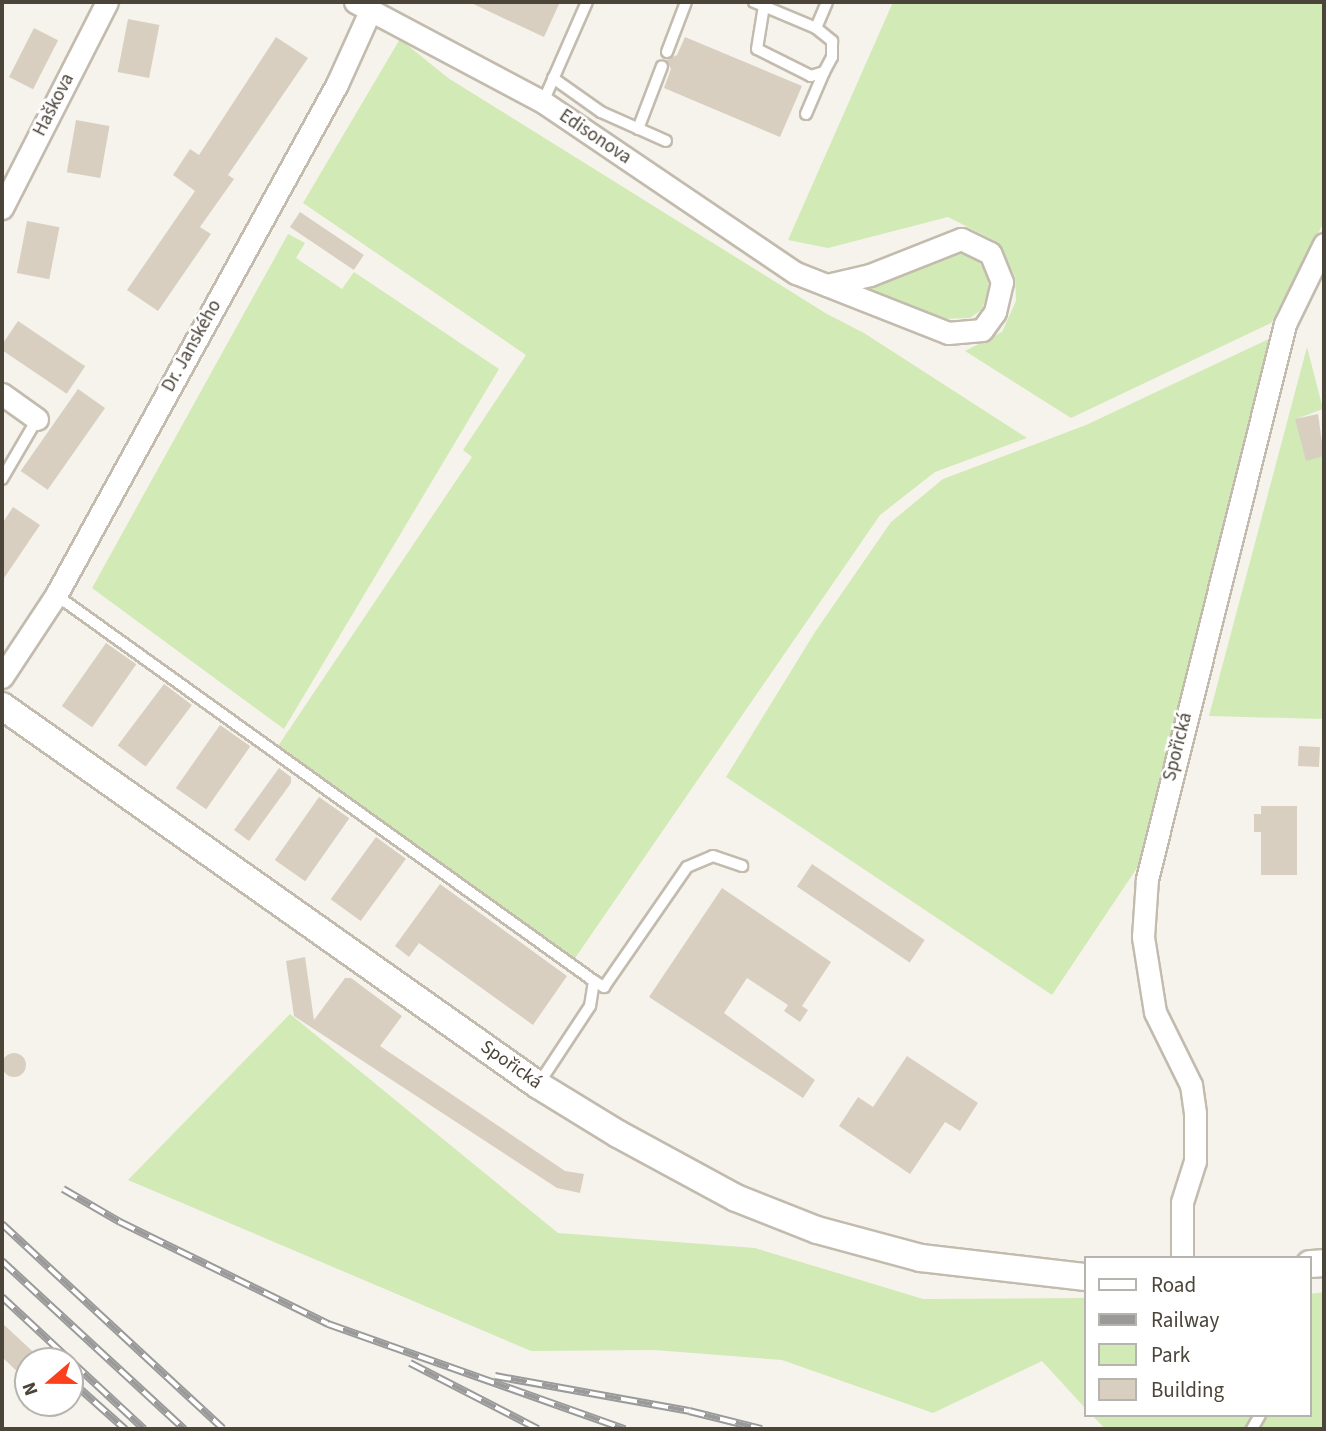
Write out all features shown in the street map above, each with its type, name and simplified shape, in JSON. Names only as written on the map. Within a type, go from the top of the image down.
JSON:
[{"type":"street","name":"Haškova","points":[[2,208],[107,2]]},
{"type":"street","name":"Edisonova","points":[[363,5],[543,102],[796,273],[948,333],[982,330],[995,312],[1002,282],[990,253],[961,239],[870,275],[827,285]]},
{"type":"street","name":"Dr. Janského","points":[[2,677],[56,595],[337,84],[363,5]]},
{"type":"street","name":"Spořická","points":[[1182,1256],[1182,1202],[1195,1161],[1195,1113],[1191,1085],[1155,1012],[1143,937],[1147,879],[1285,324],[1324,244]]},
{"type":"street","points":[[2,394],[37,419]]},
{"type":"street","name":"Spořická","points":[[2,706],[538,1084],[618,1135],[736,1198],[817,1230],[959,1265],[1084,1277]]},
{"type":"lane","points":[[543,102],[587,2]]},
{"type":"lane","points":[[667,52],[686,2]]},
{"type":"lane","points":[[816,28],[827,2]]},
{"type":"lane","points":[[806,114],[832,57],[832,41],[816,28],[759,4],[757,49],[811,76],[824,72]]},
{"type":"lane","points":[[638,129],[662,66]]},
{"type":"lane","points":[[553,78],[601,112],[666,142]]},
{"type":"lane","points":[[2,479],[37,419]]},
{"type":"lane","points":[[56,595],[604,987],[687,867],[713,856],[741,866]]},
{"type":"lane","points":[[538,1084],[590,1006],[594,981]]},
{"type":"green space","points":[[893,2],[1324,2],[1324,222],[1271,323],[1071,418],[965,351],[1002,332],[1016,301],[1015,277],[999,243],[948,217],[828,248],[788,240]]},
{"type":"green space","points":[[400,39],[448,78],[827,314],[864,333],[1027,438],[935,472],[880,515],[571,964],[274,752],[472,457],[463,450],[526,355],[303,203]]},
{"type":"green space","points":[[288,234],[305,243],[296,258],[342,289],[354,272],[499,369],[284,729],[92,588]]},
{"type":"green space","points":[[949,253],[965,254],[979,262],[988,277],[989,294],[981,310],[970,318],[936,319],[864,289]]},
{"type":"green space","points":[[1273,337],[1141,862],[1052,995],[726,777],[815,632],[891,522],[943,479],[1086,425]]},
{"type":"green space","points":[[1307,347],[1323,409],[1296,419],[1306,460],[1324,456],[1324,719],[1209,716]]},
{"type":"green space","points":[[290,1014],[558,1233],[755,1248],[923,1299],[1084,1298],[1084,1407],[1042,1361],[933,1413],[782,1360],[654,1350],[531,1351],[128,1180]]},
{"type":"green space","points":[[1324,1292],[1324,1429],[1105,1429],[1094,1417],[1312,1417],[1312,1294]]},
{"type":"building","points":[[469,2],[560,2],[544,37]]},
{"type":"building","points":[[128,19],[159,25],[149,78],[118,72]]},
{"type":"building","points":[[34,28],[58,40],[33,89],[9,77]]},
{"type":"building","points":[[276,37],[308,58],[228,175],[234,179],[200,227],[211,234],[158,311],[127,290],[195,191],[173,175],[190,149],[199,155]]},
{"type":"building","points":[[685,37],[802,86],[780,137],[664,88],[671,69],[666,60],[677,55]]},
{"type":"building","points":[[76,120],[109,126],[100,178],[67,172]]},
{"type":"building","points":[[300,212],[364,255],[354,270],[290,227]]},
{"type":"building","points":[[27,221],[59,227],[49,279],[17,273]]},
{"type":"building","points":[[18,321],[85,366],[67,394],[2,350],[2,345]]},
{"type":"building","points":[[78,389],[105,408],[48,490],[21,471]]},
{"type":"building","points":[[1318,414],[1324,456],[1306,461],[1295,419]]},
{"type":"building","points":[[13,507],[40,525],[2,581],[2,524]]},
{"type":"building","points":[[106,643],[136,664],[92,727],[62,706]]},
{"type":"building","points":[[164,684],[192,705],[146,767],[118,745]]},
{"type":"building","points":[[220,725],[250,746],[206,809],[176,788]]},
{"type":"building","points":[[1299,746],[1320,747],[1319,767],[1298,766]]},
{"type":"building","points":[[279,768],[291,777],[291,783],[249,841],[234,830]]},
{"type":"building","points":[[319,797],[349,818],[305,881],[275,860]]},
{"type":"building","points":[[1261,806],[1297,806],[1297,875],[1261,875],[1261,832],[1254,832],[1254,814],[1261,814]]},
{"type":"building","points":[[376,837],[406,859],[361,921],[331,899]]},
{"type":"building","points":[[812,864],[925,940],[910,962],[797,886]]},
{"type":"building","points":[[440,884],[567,976],[533,1025],[419,943],[409,957],[395,946]]},
{"type":"building","points":[[722,888],[831,962],[802,1006],[808,1010],[800,1022],[784,1011],[788,1005],[747,978],[724,1013],[815,1080],[803,1098],[649,997]]},
{"type":"building","points":[[305,957],[314,1020],[345,978],[351,978],[402,1016],[380,1046],[565,1171],[584,1174],[580,1193],[557,1188],[294,1016],[286,961]]},
{"type":"building","points":[[14,1053],[23,1056],[26,1065],[23,1074],[14,1077],[5,1074],[2,1065],[5,1056]]},
{"type":"building","points":[[907,1056],[978,1103],[960,1131],[945,1122],[910,1174],[839,1126],[858,1097],[873,1107]]},
{"type":"building","points":[[2,1323],[28,1347],[14,1347],[14,1369],[2,1357]]},
{"type":"railway","points":[[63,1189],[120,1222],[328,1324],[625,1429]]},
{"type":"railway","points":[[2,1224],[223,1429]]},
{"type":"railway","points":[[2,1261],[184,1429]]},
{"type":"railway","points":[[2,1297],[144,1429]]},
{"type":"railway","points":[[410,1363],[538,1429]]},
{"type":"railway","points":[[495,1376],[689,1411],[762,1429]]},
{"type":"railway","points":[[84,1392],[125,1429]]}]
